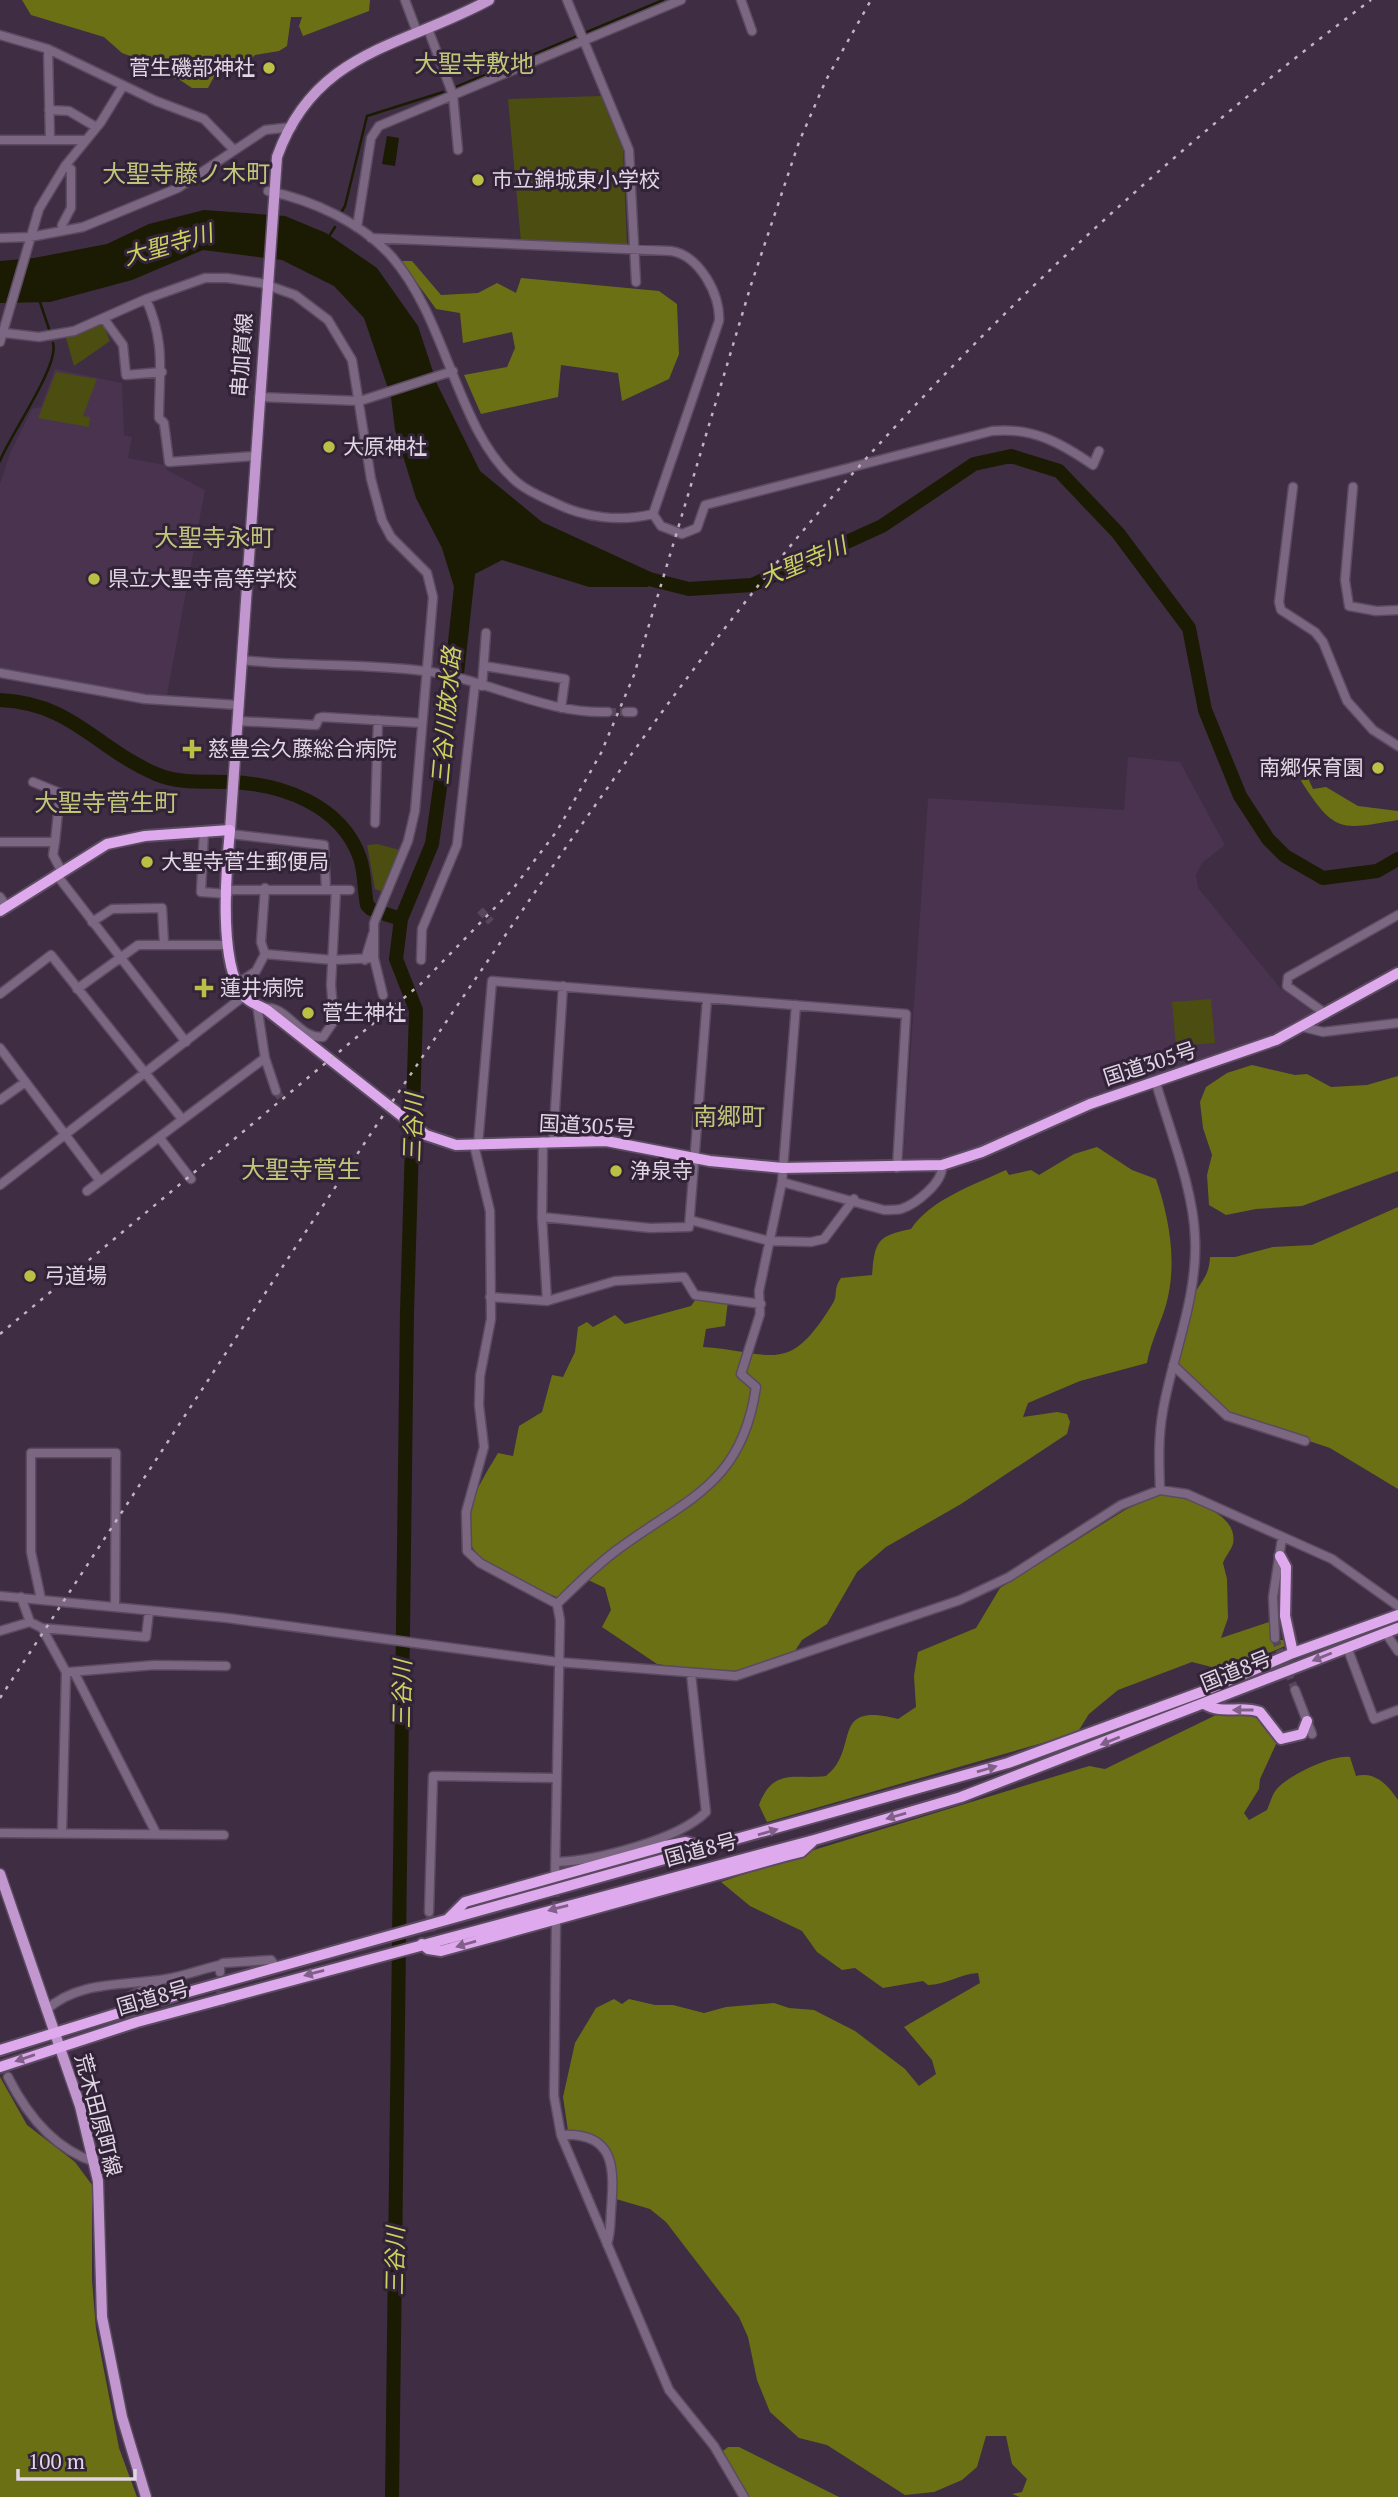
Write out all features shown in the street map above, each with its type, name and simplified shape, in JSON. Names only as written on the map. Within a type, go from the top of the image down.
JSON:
[{"type":"highway","points":[[2,905],[107,844],[145,836],[204,831],[230,832]]},
{"type":"highway","name":"国道305号","points":[[230,832],[226,945],[237,984],[244,996],[393,1111],[439,1141],[476,1145],[606,1141],[694,1157],[783,1168],[942,1166],[982,1152],[1090,1104],[1247,1051],[1303,1027],[1398,973]]},
{"type":"highway","points":[[1280,1556],[1286,1567],[1285,1616],[1293,1653]]},
{"type":"highway","name":"国道8号","points":[[0,2050],[276,1967],[712,1848],[1008,1763],[1204,1691],[1293,1653],[1398,1615]]},
{"type":"highway","name":"国道8号","points":[[0,2067],[60,2046],[380,1955],[814,1840],[961,1797],[1398,1628]]},
{"type":"highway","points":[[1204,1704],[1216,1711],[1245,1709],[1260,1712],[1281,1739],[1302,1734],[1307,1721]]},
{"type":"highway","points":[[421,1944],[428,1949],[441,1951],[793,1854],[814,1840]]},
{"type":"highway","points":[[448,1919],[465,1902],[555,1877],[686,1842],[712,1848]]},
{"type":"main road","name":"串加賀線","points":[[230,832],[276,157],[313,95],[333,75],[355,59],[428,29],[486,1]]},
{"type":"main road","name":"荒木田原町線","points":[[0,1874],[60,2046],[95,2162],[99,2181],[102,2317],[122,2417],[146,2497]]},
{"type":"street","points":[[405,0],[417,32]]},
{"type":"street","points":[[567,0],[629,150],[636,282]]},
{"type":"street","points":[[357,227],[374,132],[387,122],[582,38],[681,0]]},
{"type":"street","points":[[741,0],[752,31]]},
{"type":"street","points":[[428,29],[453,95],[457,150]]},
{"type":"street","points":[[0,35],[48,50],[123,86],[204,119],[234,150]]},
{"type":"street","points":[[48,50],[50,139]]},
{"type":"street","points":[[0,342],[5,333],[39,209],[65,166],[96,127],[123,86]]},
{"type":"street","points":[[49,110],[69,111],[96,127]]},
{"type":"street","points":[[0,238],[29,241],[76,229],[178,188],[265,130],[292,127]]},
{"type":"street","points":[[0,140],[85,139]]},
{"type":"street","points":[[65,166],[71,169],[71,208],[63,222],[76,229]]},
{"type":"street","points":[[272,194],[302,199],[357,227],[391,256],[428,310],[489,449],[523,487],[569,510],[597,517],[653,514]]},
{"type":"street","points":[[372,238],[678,252],[699,269],[715,292],[720,309],[702,373],[668,463],[653,514]]},
{"type":"street","points":[[5,333],[27,337],[74,331],[146,299],[205,278],[227,278],[267,282],[295,295],[328,320],[352,360],[363,400],[371,479],[382,520],[391,537],[427,573],[433,597],[429,672],[411,828],[379,907],[369,959],[383,995]]},
{"type":"street","points":[[146,299],[154,316],[162,372],[159,418],[164,423],[169,462],[255,456]]},
{"type":"street","points":[[104,319],[123,345],[126,375],[162,372]]},
{"type":"street","points":[[259,397],[363,400],[453,372]]},
{"type":"street","points":[[653,514],[667,530],[690,533],[702,519],[705,505],[992,431],[1024,431],[1046,437],[1094,465],[1099,451]]},
{"type":"street","points":[[1293,487],[1279,603],[1281,610],[1315,632],[1322,642],[1347,701],[1373,730],[1398,746]]},
{"type":"street","points":[[1353,487],[1345,580],[1349,607],[1376,611],[1398,610]]},
{"type":"street","points":[[421,960],[422,929],[457,845],[476,685],[484,666],[486,633]]},
{"type":"street","points":[[241,660],[429,672],[561,708],[584,713],[608,712]]},
{"type":"street","points":[[484,666],[565,679],[561,708]]},
{"type":"street","points":[[0,673],[145,699],[238,705]]},
{"type":"street","points":[[237,721],[316,724],[319,718],[323,717],[422,723]]},
{"type":"street","points":[[375,823],[378,720]]},
{"type":"street","points":[[33,782],[60,793],[53,855],[59,872],[92,922],[186,1042]]},
{"type":"street","points":[[204,831],[201,892],[265,888],[350,890]]},
{"type":"street","points":[[230,832],[324,845],[326,890]]},
{"type":"street","points":[[0,842],[55,842]]},
{"type":"street","points":[[237,984],[256,971],[265,954],[261,942],[265,888]]},
{"type":"street","points":[[276,1091],[265,1058],[260,1006],[274,1008],[306,1033],[323,1037],[334,1021],[332,960],[336,890]]},
{"type":"street","points":[[92,922],[112,909],[162,908],[164,943]]},
{"type":"street","points":[[1326,1014],[1287,986],[1288,977],[1398,915]]},
{"type":"street","points":[[77,989],[138,945],[226,945]]},
{"type":"street","points":[[265,954],[332,960],[369,959]]},
{"type":"street","points":[[0,994],[51,955],[182,1119]]},
{"type":"street","points":[[557,1604],[480,1563],[467,1551],[466,1512],[484,1447],[479,1405],[480,1376],[491,1319],[490,1211],[476,1145],[492,981],[906,1014],[897,1168]]},
{"type":"street","points":[[547,1301],[542,1217],[563,986]]},
{"type":"street","points":[[0,1185],[244,996]]},
{"type":"street","points":[[542,1217],[650,1228],[689,1227],[707,999]]},
{"type":"street","points":[[557,1604],[616,1550],[715,1480],[733,1460],[754,1400],[755,1387],[741,1374],[761,1304],[759,1291],[782,1182],[796,1005]]},
{"type":"street","points":[[1303,1027],[1323,1031],[1398,1023]]},
{"type":"street","points":[[0,1048],[100,1181]]},
{"type":"street","points":[[87,1191],[265,1058]]},
{"type":"street","points":[[0,1101],[24,1083]]},
{"type":"street","points":[[1156,1083],[1178,1158],[1196,1239],[1192,1283],[1158,1447],[1160,1490]]},
{"type":"street","points":[[159,1137],[191,1179]]},
{"type":"street","points":[[782,1182],[854,1199],[884,1210],[901,1209],[934,1186],[943,1172],[942,1166]]},
{"type":"street","points":[[690,1220],[769,1241],[792,1243],[824,1238],[854,1199]]},
{"type":"street","points":[[490,1297],[547,1301],[615,1281],[684,1277],[695,1295],[761,1304]]},
{"type":"street","points":[[1173,1365],[1227,1416],[1305,1441]]},
{"type":"street","points":[[41,1599],[31,1552],[31,1453],[116,1453],[115,1607]]},
{"type":"street","points":[[0,1596],[384,1638],[558,1662],[736,1676],[960,1600],[1009,1577],[1121,1505],[1160,1490],[1187,1494],[1332,1559],[1398,1606]]},
{"type":"street","points":[[1275,1638],[1273,1597],[1282,1538]]},
{"type":"street","points":[[21,1597],[30,1622]]},
{"type":"street","points":[[555,1877],[560,1620],[557,1604]]},
{"type":"street","points":[[0,1630],[30,1622],[42,1628],[146,1637],[149,1611]]},
{"type":"street","points":[[42,1628],[70,1672],[156,1833]]},
{"type":"street","points":[[1385,1632],[1398,1651]]},
{"type":"street","points":[[1347,1647],[1374,1719],[1398,1710]]},
{"type":"street","points":[[70,1672],[155,1665],[226,1666]]},
{"type":"street","points":[[62,1832],[70,1672]]},
{"type":"street","points":[[556,1862],[576,1861],[650,1841],[706,1812],[691,1674]]},
{"type":"street","points":[[1294,1690],[1312,1734]]},
{"type":"street","points":[[429,1912],[433,1776],[555,1778]]},
{"type":"street","points":[[0,1833],[224,1835]]},
{"type":"street","points":[[556,1920],[554,2096],[561,2135],[669,2390],[714,2446],[744,2497]]},
{"type":"street","points":[[46,2010],[58,2000],[78,1991],[168,1978],[267,1958],[276,1967]]},
{"type":"street","points":[[126,2010],[129,1997],[133,1993],[168,1978]]},
{"type":"street","points":[[8,2077],[25,2109],[38,2124],[80,2157],[95,2162]]},
{"type":"street","points":[[561,2135],[588,2138],[606,2149],[611,2161],[614,2193],[607,2244]]},
{"type":"shaded area","points":[[22,0],[370,0],[369,11],[303,36],[299,26],[302,17],[291,17],[287,46],[279,51],[255,55],[247,64],[217,71],[208,88],[192,88],[180,80],[162,75],[144,61],[122,53],[104,37],[31,15]]},
{"type":"shaded area","points":[[601,96],[623,150],[627,246],[521,242],[508,99]]},
{"type":"shaded area","points":[[401,261],[412,261],[441,295],[478,293],[497,283],[516,293],[521,278],[659,291],[677,304],[679,354],[669,379],[622,401],[618,373],[561,365],[558,397],[481,414],[464,375],[507,367],[515,348],[512,332],[463,343],[460,313],[436,309]]},
{"type":"shaded area","points":[[103,324],[110,341],[74,366],[66,338]]},
{"type":"shaded area","name":"県立大聖寺高等学校","points":[[55,369],[122,383],[124,435],[132,437],[128,458],[165,465],[167,470],[205,490],[167,695],[144,695],[0,668],[0,484],[10,453],[32,409],[41,407]]},
{"type":"shaded area","points":[[56,372],[97,379],[83,416],[90,417],[89,427],[38,418]]},
{"type":"shaded area","points":[[1128,757],[1180,762],[1225,845],[1202,863],[1196,875],[1198,888],[1281,989],[1315,1013],[1245,1047],[1071,1106],[972,1150],[937,1161],[903,1162],[928,798],[1124,810]]},
{"type":"shaded area","points":[[1307,776],[1313,789],[1326,787],[1358,806],[1398,811],[1398,820],[1350,826],[1340,824],[1322,810],[1301,781]]},
{"type":"shaded area","points":[[377,844],[400,850],[383,892],[375,889],[367,845]]},
{"type":"shaded area","points":[[1211,999],[1215,1043],[1176,1046],[1172,1002]]},
{"type":"shaded area","points":[[1252,1065],[1295,1075],[1307,1074],[1331,1087],[1367,1085],[1398,1076],[1398,1171],[1302,1206],[1256,1209],[1226,1215],[1209,1205],[1207,1175],[1212,1155],[1203,1128],[1200,1102],[1206,1087],[1227,1073]]},
{"type":"shaded area","points":[[1097,1147],[1132,1170],[1156,1179],[1166,1213],[1171,1248],[1170,1283],[1147,1363],[1080,1381],[1028,1403],[1023,1417],[1057,1412],[1067,1414],[1070,1422],[1067,1434],[961,1504],[886,1547],[857,1572],[827,1624],[802,1640],[793,1654],[739,1671],[696,1670],[657,1664],[602,1627],[611,1610],[605,1588],[582,1577],[559,1598],[498,1569],[471,1545],[467,1522],[474,1497],[498,1453],[513,1456],[519,1426],[542,1412],[552,1375],[563,1377],[575,1352],[578,1327],[587,1322],[593,1327],[615,1315],[625,1324],[691,1306],[696,1299],[728,1301],[725,1326],[706,1329],[703,1347],[763,1355],[778,1355],[791,1351],[804,1342],[817,1326],[834,1300],[841,1278],[872,1275],[877,1247],[891,1234],[911,1229],[941,1201],[1006,1170],[1009,1175],[1031,1170],[1039,1175],[1074,1154]]},
{"type":"shaded area","points":[[1398,1207],[1398,1489],[1330,1448],[1231,1415],[1175,1363],[1191,1302],[1208,1271],[1210,1257],[1235,1257],[1273,1247],[1312,1245]]},
{"type":"shaded area","points":[[1170,1494],[1212,1510],[1229,1524],[1233,1533],[1233,1544],[1223,1563],[1227,1579],[1228,1618],[1221,1638],[1269,1622],[1271,1640],[1285,1640],[1285,1646],[1227,1671],[1192,1662],[1118,1690],[1089,1714],[1077,1733],[767,1822],[759,1805],[771,1785],[786,1778],[826,1776],[836,1765],[854,1722],[862,1717],[876,1715],[898,1719],[916,1707],[914,1676],[918,1652],[976,1628],[1000,1588],[1125,1510],[1155,1496]]},
{"type":"shaded area","points":[[1228,1712],[1247,1713],[1258,1717],[1277,1742],[1260,1779],[1259,1789],[1244,1813],[1249,1820],[1267,1810],[1276,1790],[1290,1778],[1322,1762],[1342,1757],[1350,1757],[1356,1776],[1375,1777],[1390,1789],[1398,1800],[1398,2497],[1020,2497],[1012,2494],[1022,2492],[1027,2479],[1012,2464],[1006,2436],[986,2436],[977,2467],[962,2480],[934,2492],[905,2495],[827,2445],[799,2438],[770,2412],[757,2380],[748,2337],[739,2317],[666,2222],[650,2209],[616,2199],[617,2176],[606,2144],[568,2131],[563,2097],[575,2043],[596,2008],[614,1999],[622,2004],[629,1999],[655,2005],[673,2005],[704,2013],[726,2007],[774,2003],[789,2008],[814,2010],[855,2031],[905,2069],[919,2086],[936,2074],[932,2060],[904,2027],[980,1983],[978,1973],[934,1985],[923,1981],[883,1988],[855,1968],[842,1970],[817,1952],[802,1931],[750,1906],[721,1882],[817,1849],[1089,1766],[1105,1769],[1216,1715]]},
{"type":"shaded area","points":[[0,2077],[27,2125],[75,2162],[92,2185],[92,2280],[96,2329],[119,2448],[137,2497],[0,2497]]},
{"type":"shaded area","points":[[728,2447],[739,2447],[839,2497],[749,2497],[723,2451]]},
{"type":"water","points":[[387,136],[399,138],[395,166],[382,164]]},
{"type":"water","points":[[204,210],[285,216],[326,233],[377,268],[418,326],[437,384],[480,471],[542,522],[653,573],[648,587],[589,587],[502,560],[475,574],[464,674],[445,669],[454,587],[442,548],[416,498],[395,430],[391,397],[364,318],[334,286],[282,260],[203,250],[132,280],[50,302],[0,303],[0,261],[34,258],[107,244],[149,224]]},
{"type":"waterway","points":[[456,87],[663,0]]},
{"type":"waterway","points":[[339,216],[345,206],[367,116],[443,92]]},
{"type":"waterway","points":[[328,238],[335,227]]},
{"type":"waterway","points":[[40,302],[49,329]]},
{"type":"waterway","points":[[0,461],[42,383],[53,353],[53,343]]},
{"type":"waterway","name":"大聖寺川","points":[[633,575],[689,589],[752,585],[882,526],[974,464],[1011,456],[1059,471],[1118,533],[1189,628],[1205,710],[1240,796],[1268,839],[1285,856],[1323,878],[1377,871],[1398,859]]},
{"type":"waterway","name":"三谷川","points":[[392,2497],[407,1312],[416,1010],[396,959],[401,919],[432,844],[443,766],[452,652]]},
{"type":"waterway","name":"三谷川","points":[[0,700],[46,709],[83,729],[135,764],[165,777],[269,787],[307,800],[339,824],[351,839],[360,858],[367,905],[371,909]]},
{"type":"waterway","name":"三谷川","points":[[379,912],[401,919]]},
{"type":"tunnel","points":[[608,712],[626,712]]},
{"type":"tunnel","points":[[480,910],[491,922]]},
{"type":"tunnel","points":[[276,1091],[283,1101]]},
{"type":"tunnel","points":[[1275,1638],[1295,1690]]},
{"type":"tunnel","points":[[555,1877],[556,1913]]},
{"type":"tunnel","points":[[429,1912],[436,1956]]},
{"type":"tunnel","points":[[220,1979],[221,2007]]},
{"type":"railway","points":[[0,1334],[423,982],[512,890],[557,831],[601,753],[634,675],[751,285],[799,142],[826,80],[871,0]]},
{"type":"railway","points":[[0,1698],[303,1236],[487,962],[642,740],[764,578],[870,454],[936,383],[1074,247],[1220,119],[1371,0]]},
{"type":"place","name":"菅生磯部神社","points":[[269,68]]},
{"type":"place","name":"市立錦城東小学校","points":[[478,180]]},
{"type":"place","name":"大原神社","points":[[329,447]]},
{"type":"place","name":"県立大聖寺高等学校","points":[[94,579]]},
{"type":"place","name":"慈豊会久藤総合病院","points":[[192,749]]},
{"type":"place","name":"南郷保育園","points":[[1378,768]]},
{"type":"place","name":"大聖寺菅生郵便局","points":[[147,862]]},
{"type":"place","name":"蓮井病院","points":[[204,988]]},
{"type":"place","name":"菅生神社","points":[[308,1013]]},
{"type":"place","name":"浄泉寺","points":[[616,1171]]},
{"type":"place","name":"弓道場","points":[[30,1276]]},
{"type":"district","name":"大聖寺敷地","points":[[474,64]]},
{"type":"district","name":"大聖寺藤ノ木町","points":[[186,174]]},
{"type":"district","name":"大聖寺永町","points":[[214,538]]},
{"type":"district","name":"大聖寺菅生町","points":[[106,803]]},
{"type":"district","name":"南郷町","points":[[729,1117]]},
{"type":"district","name":"大聖寺菅生","points":[[301,1170]]},
{"type":"water label","name":"三谷川放水路","points":[[446,716]]}]
